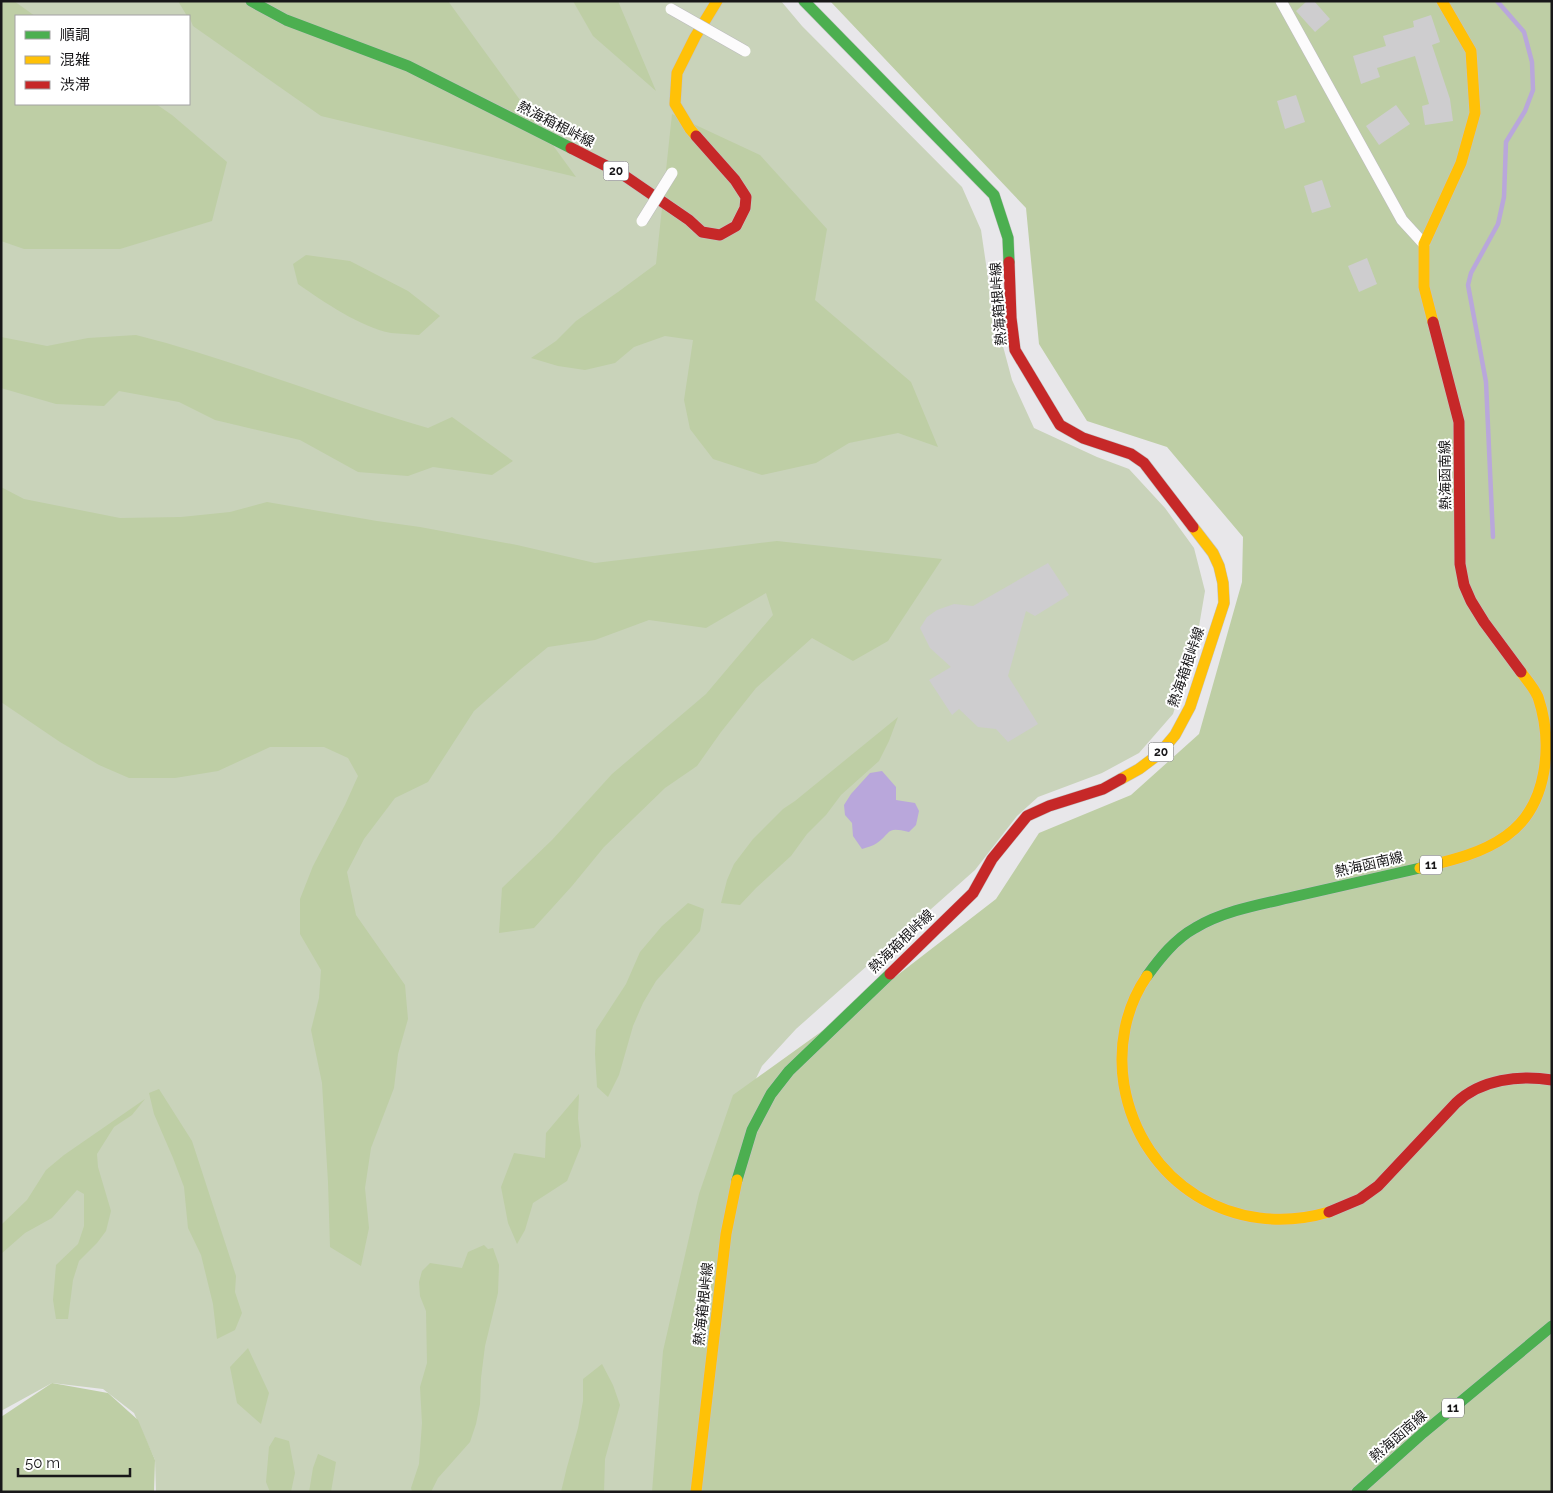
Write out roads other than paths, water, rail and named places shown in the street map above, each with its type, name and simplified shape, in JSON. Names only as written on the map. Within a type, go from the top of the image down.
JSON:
[{"type":"main road","name":"熱海箱根峠線","points":[[251,1],[286,20],[408,66],[622,174],[689,220],[702,232],[720,235],[736,226],[745,208],[746,196],[735,180],[690,129],[675,104],[677,73],[695,37],[717,1]]},
{"type":"main road","name":"熱海箱根峠線","points":[[696,1492],[726,1234],[739,1172],[752,1130],[771,1094],[788,1071],[973,893],[992,859],[1027,816],[1049,806],[1103,789],[1139,769],[1159,754],[1175,735],[1190,707],[1224,603],[1225,586],[1221,570],[1213,553],[1144,464],[1131,454],[1083,438],[1060,425],[1015,350],[1011,318],[1008,238],[994,195],[804,1]]},
{"type":"main road","name":"熱海函南線","points":[[1442,1],[1471,51],[1475,113],[1461,163],[1424,244],[1424,288],[1459,422],[1460,564],[1464,588],[1475,608],[1536,693],[1545,716],[1549,740],[1548,762],[1543,785],[1533,805],[1517,827],[1496,842],[1460,857],[1250,908],[1202,924],[1184,934],[1154,966],[1142,983],[1133,1001],[1126,1021],[1122,1043],[1121,1067],[1124,1093],[1132,1119],[1141,1139],[1160,1166],[1178,1184],[1204,1201],[1232,1213],[1264,1219],[1318,1217],[1341,1209],[1372,1192],[1460,1098],[1481,1086],[1514,1079],[1537,1077],[1552,1080]]},
{"type":"main road","name":"熱海函南線","points":[[1357,1492],[1423,1433],[1552,1326]]},
{"type":"street","points":[[1281,1],[1402,220],[1424,244]]},
{"type":"street","points":[[671,9],[745,51]]},
{"type":"street","points":[[642,222],[672,173]]},
{"type":"waterway","points":[[1493,537],[1486,382],[1468,285],[1471,273],[1498,224],[1504,197],[1506,142],[1525,111],[1533,90],[1532,62],[1524,32],[1497,1]]}]
